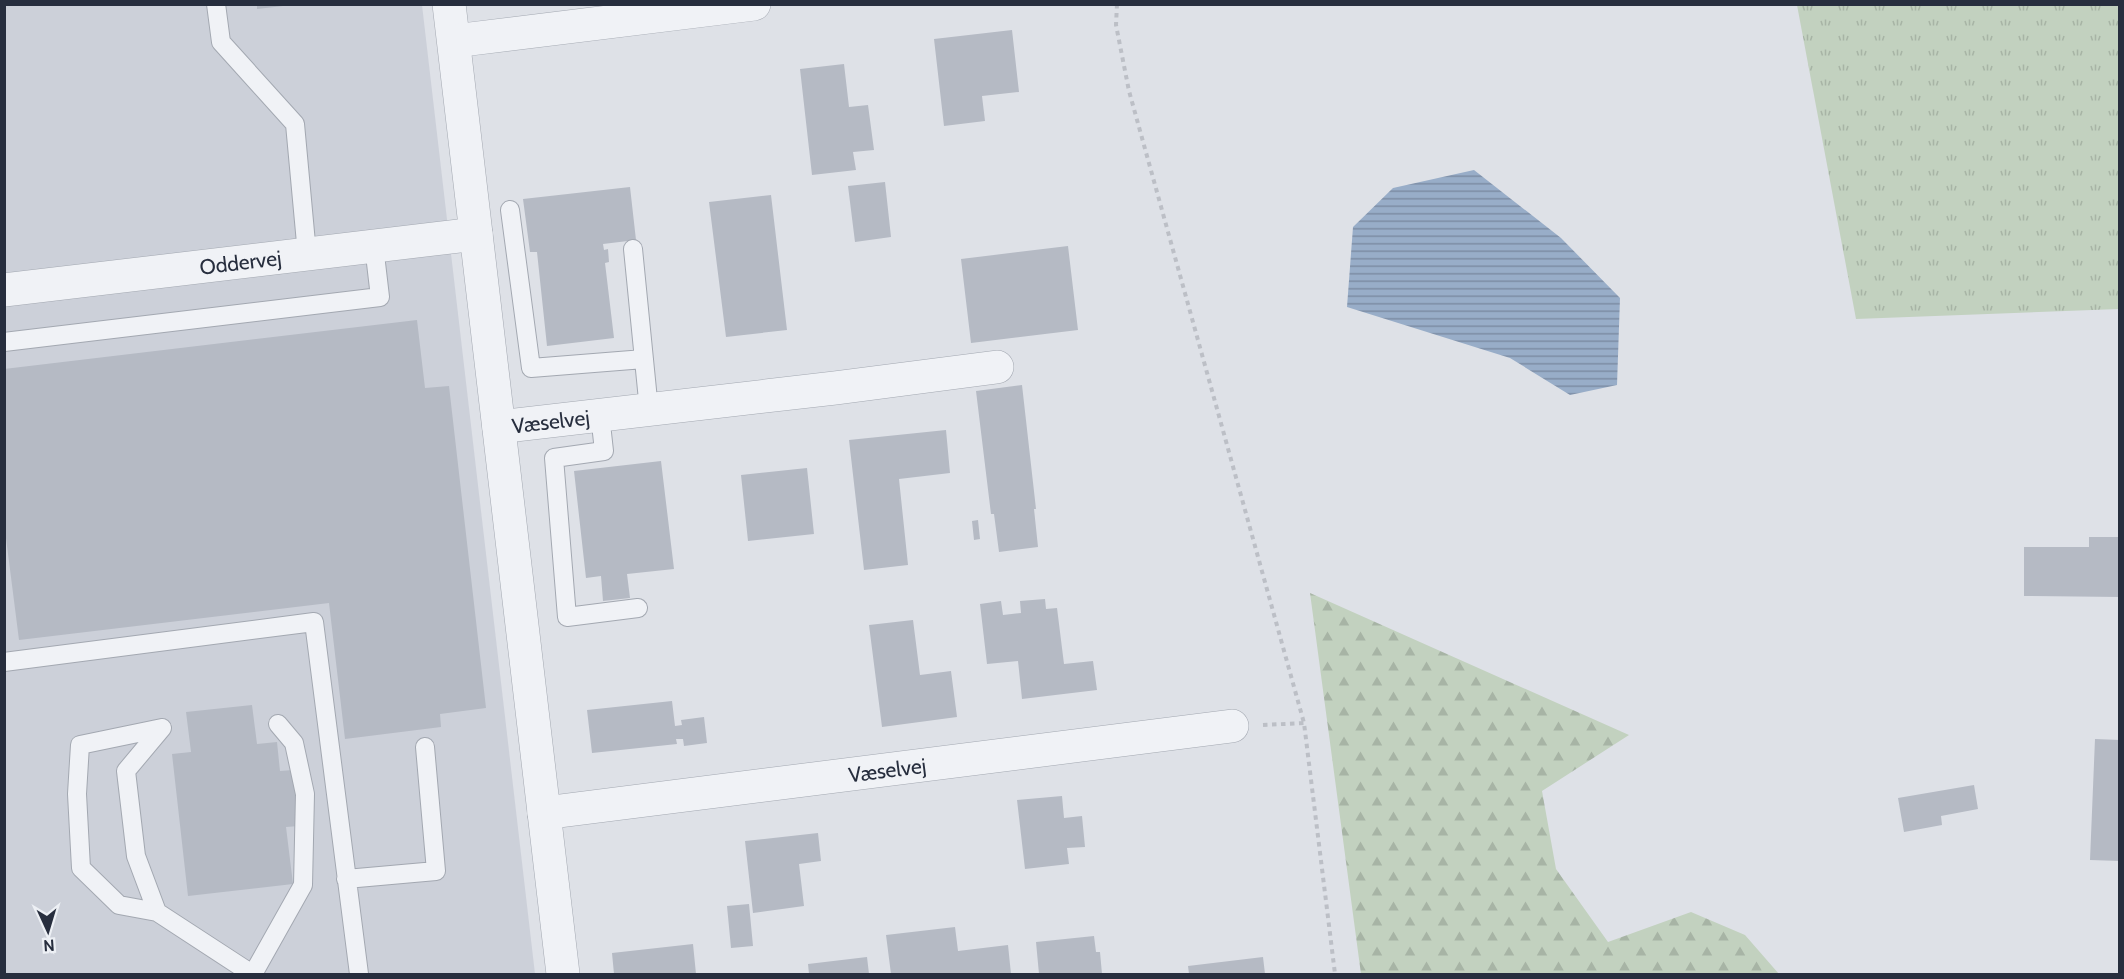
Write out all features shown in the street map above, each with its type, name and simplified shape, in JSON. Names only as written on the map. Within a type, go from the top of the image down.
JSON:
[{"type":"street","name":"Væselvej","points":[[449,4],[563,975]]},
{"type":"street","points":[[454,40],[754,4]]},
{"type":"street","name":"Oddervej","points":[[4,290],[476,234]]},
{"type":"street","name":"Væselvej","points":[[499,427],[997,367]]},
{"type":"street","name":"Væselvej","points":[[544,813],[1232,726]]},
{"type":"lane","points":[[216,4],[221,42],[295,124],[307,254]]},
{"type":"lane","points":[[510,210],[531,368],[644,359]]},
{"type":"lane","points":[[4,342],[380,297],[374,246]]},
{"type":"lane","points":[[633,249],[649,410]]},
{"type":"lane","points":[[600,416],[604,451],[554,458],[567,617],[638,608]]},
{"type":"lane","points":[[4,662],[314,622],[359,975]]},
{"type":"lane","points":[[157,912],[136,855],[126,771],[162,728],[80,746],[77,794],[81,868],[119,905],[157,912],[253,975],[303,885],[305,794],[294,743],[278,724]]},
{"type":"lane","points":[[346,879],[436,871],[425,747]]},
{"type":"path","points":[[1117,4],[1116,25],[1130,91],[1304,723],[1335,975]]},
{"type":"path","points":[[1232,726],[1304,723]]},
{"type":"shaded area","points":[[5,5],[422,5],[535,974],[5,974]]},
{"type":"green space","points":[[1797,5],[2119,5],[2119,309],[1856,319]]},
{"type":"green space","points":[[1310,593],[1629,735],[1542,791],[1556,869],[1608,942],[1691,912],[1745,935],[1779,974],[1361,974]]},
{"type":"water","points":[[1474,170],[1561,238],[1620,298],[1617,385],[1570,395],[1510,358],[1347,307],[1353,227],[1393,188]]},
{"type":"building","points":[[257,5],[283,5],[283,6],[257,9]]},
{"type":"building","points":[[1012,30],[1019,92],[982,96],[985,121],[944,126],[934,39]]},
{"type":"building","points":[[844,64],[849,107],[868,105],[874,150],[853,152],[856,170],[812,175],[800,69]]},
{"type":"building","points":[[885,182],[891,237],[855,242],[848,186]]},
{"type":"building","points":[[630,187],[636,240],[603,244],[604,250],[608,249],[609,262],[605,263],[614,338],[547,346],[537,252],[530,252],[523,199]]},
{"type":"building","points":[[771,195],[787,330],[726,337],[709,202]]},
{"type":"building","points":[[1068,246],[1078,330],[971,343],[961,259]]},
{"type":"building","points":[[417,320],[425,388],[449,386],[486,708],[440,714],[441,727],[345,739],[329,603],[19,640],[6,538],[4,538],[4,369]]},
{"type":"building","points":[[1022,385],[1038,547],[999,552],[994,514],[991,514],[976,391]]},
{"type":"building","points":[[946,430],[950,473],[899,479],[908,565],[864,570],[849,440]]},
{"type":"building","points":[[661,461],[674,569],[627,574],[630,598],[603,601],[601,576],[586,578],[574,471]]},
{"type":"building","points":[[807,468],[814,534],[748,541],[741,475]]},
{"type":"building","points":[[978,520],[980,539],[974,540],[972,521]]},
{"type":"building","points":[[2089,537],[2120,537],[2120,597],[2024,596],[2024,547],[2089,547]]},
{"type":"building","points":[[1045,599],[1046,609],[1057,608],[1064,664],[1093,661],[1097,690],[1022,699],[1018,661],[987,664],[980,604],[1001,601],[1003,615],[1021,613],[1020,601]]},
{"type":"building","points":[[913,620],[920,675],[951,671],[957,717],[882,727],[869,625]]},
{"type":"building","points":[[672,701],[675,726],[682,725],[681,720],[704,717],[707,743],[684,746],[683,739],[676,739],[677,744],[592,753],[587,710]]},
{"type":"building","points":[[252,705],[257,744],[277,742],[280,771],[293,770],[299,826],[286,827],[293,884],[188,896],[172,754],[191,752],[186,712]]},
{"type":"building","points":[[2095,739],[2120,740],[2120,861],[2090,860]]},
{"type":"building","points":[[1974,785],[1978,809],[1941,816],[1942,825],[1904,832],[1898,798]]},
{"type":"building","points":[[1062,796],[1064,818],[1082,816],[1085,847],[1067,848],[1069,864],[1025,869],[1017,800]]},
{"type":"building","points":[[818,833],[821,861],[799,864],[804,906],[753,913],[745,841]]},
{"type":"building","points":[[749,904],[753,946],[731,948],[727,906]]},
{"type":"building","points":[[955,927],[958,951],[1008,945],[1011,974],[891,974],[886,935]]},
{"type":"building","points":[[1094,936],[1096,952],[1100,952],[1102,974],[1039,974],[1036,942]]},
{"type":"building","points":[[693,944],[696,974],[614,974],[612,953]]},
{"type":"building","points":[[867,957],[869,974],[809,974],[808,964]]},
{"type":"building","points":[[1263,957],[1265,974],[1189,974],[1188,966]]}]
